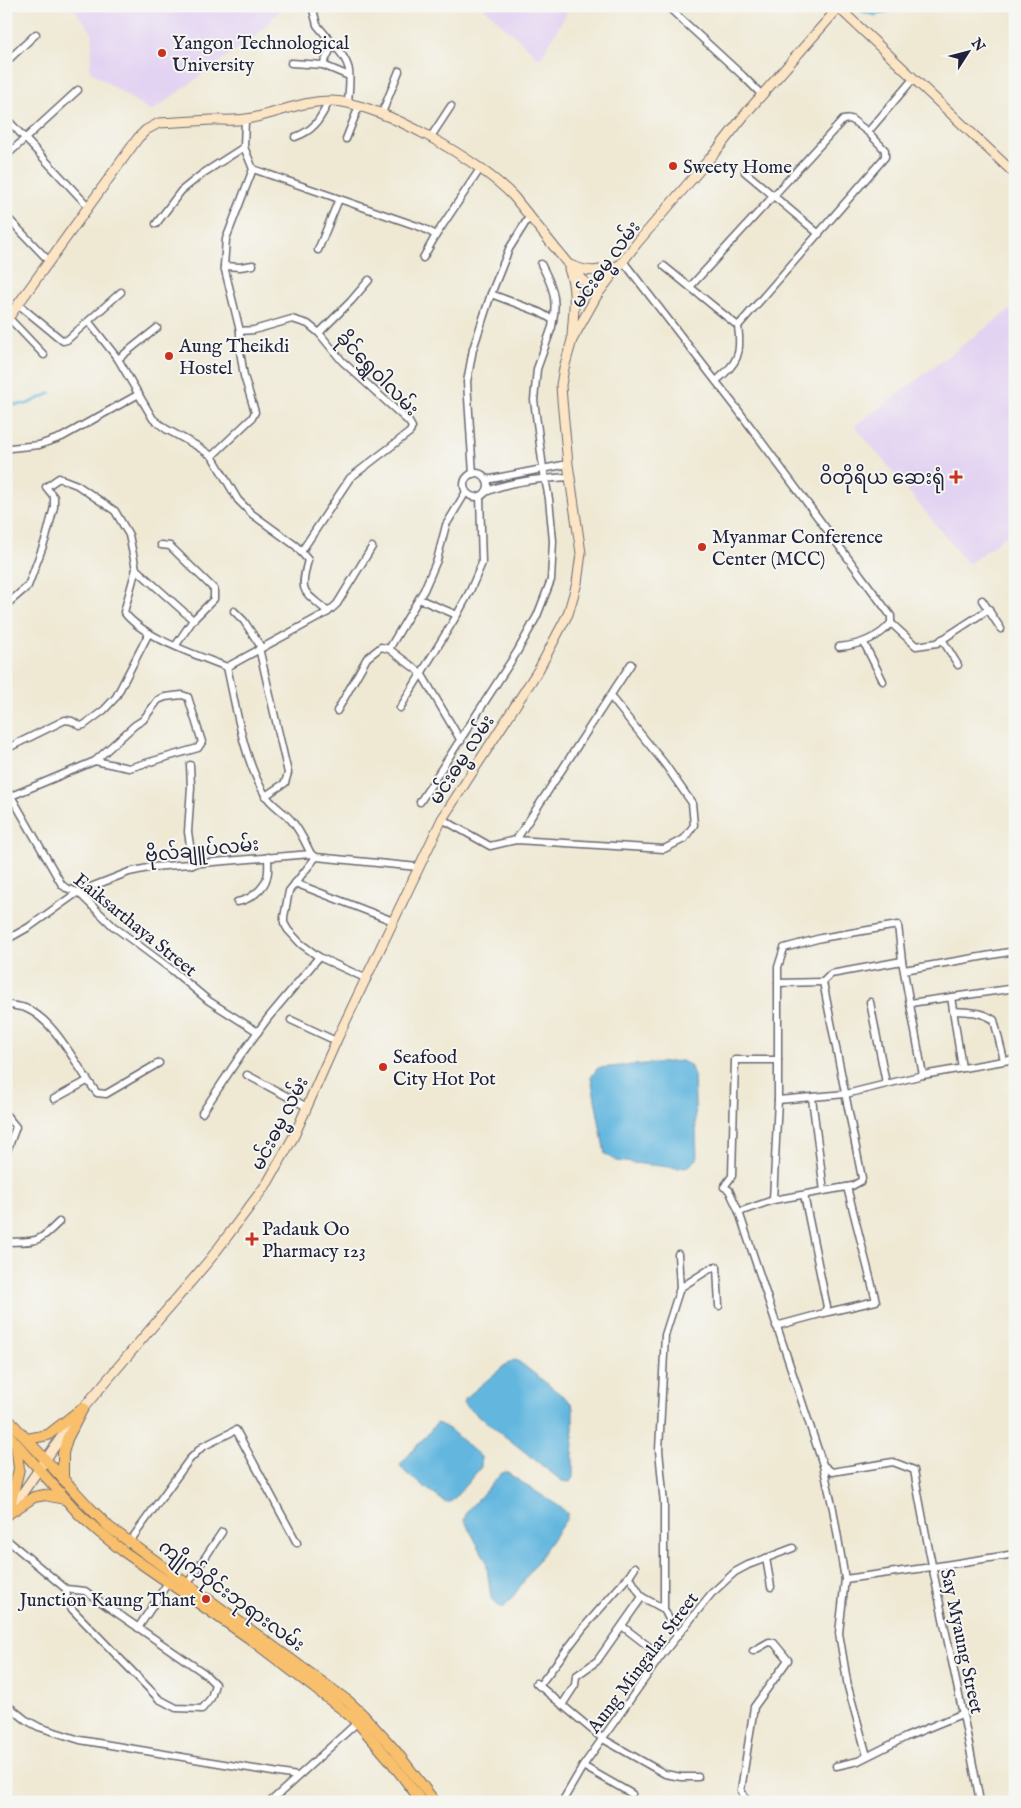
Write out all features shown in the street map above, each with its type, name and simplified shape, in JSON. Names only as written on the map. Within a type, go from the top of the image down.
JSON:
[{"type":"main road","name":"မင်းဓမ္မ လမ်း","points":[[7,1516],[45,1459],[83,1408],[211,1258],[268,1182],[294,1136],[336,1041],[442,819],[538,669],[568,614],[577,584],[581,553],[568,464],[562,385],[572,340],[597,295],[621,263],[762,95],[839,7]]},
{"type":"main road","points":[[839,7],[1015,174]]},
{"type":"main road","points":[[7,318],[19,305],[48,261],[138,138],[152,125],[159,123],[245,120],[309,102],[330,100],[382,113],[430,138],[480,169],[505,188],[568,264],[597,295]]},
{"type":"main road","points":[[568,264],[581,270],[597,272],[621,263]]},
{"type":"main road","points":[[568,264],[573,279],[576,311],[572,340]]},
{"type":"main road","points":[[27,1440],[48,1435],[83,1408]]},
{"type":"main road","points":[[63,1479],[63,1453],[67,1439],[83,1408]]},
{"type":"main road","name":"ကျိုက်ဝိုင်းဘုရားလမ်း","points":[[6,1417],[109,1526],[126,1547]]},
{"type":"main road","name":"ကျိုက်ဝိုင်းဘုရားလမ်း","points":[[6,1432],[91,1526],[171,1578],[342,1709],[361,1719]]},
{"type":"main road","points":[[7,1516],[19,1469],[16,1443]]},
{"type":"main road","points":[[7,1516],[34,1497],[45,1494],[64,1498]]},
{"type":"main road","name":"ကျိုက်ဝိုင်းဘုရားလမ်း","points":[[171,1578],[188,1583],[348,1702],[361,1719],[394,1749],[435,1802]]},
{"type":"main road","points":[[361,1719],[422,1802]]},
{"type":"street","points":[[312,6],[317,25],[345,57],[349,66],[348,103]]},
{"type":"street","points":[[667,6],[762,95]]},
{"type":"street","points":[[6,62],[36,34]]},
{"type":"street","points":[[323,65],[333,44]]},
{"type":"street","points":[[292,63],[323,65],[349,76]]},
{"type":"street","points":[[382,113],[400,71]]},
{"type":"street","points":[[868,132],[913,79]]},
{"type":"street","points":[[6,156],[78,90]]},
{"type":"street","points":[[295,137],[305,134],[314,128],[330,100]]},
{"type":"street","points":[[346,139],[359,106]]},
{"type":"street","points":[[430,138],[451,106]]},
{"type":"street","points":[[6,118],[88,206]]},
{"type":"street","points":[[690,286],[775,196],[843,120],[852,119],[868,132],[885,150],[885,157],[738,326]]},
{"type":"street","points":[[212,456],[252,418],[255,412],[244,376],[240,351],[240,331],[224,266],[226,239],[253,169],[244,147],[245,120]]},
{"type":"street","points":[[156,224],[181,192],[202,174],[244,147]]},
{"type":"street","points":[[253,169],[423,228],[436,235]]},
{"type":"street","points":[[423,258],[480,169]]},
{"type":"street","points":[[745,172],[819,234]]},
{"type":"street","points":[[318,250],[339,199]]},
{"type":"street","points":[[6,216],[48,261]]},
{"type":"street","points":[[473,474],[467,382],[473,348],[491,294],[509,249],[529,217]]},
{"type":"street","points":[[621,263],[716,381],[891,616],[892,623],[916,646],[936,643],[989,609]]},
{"type":"street","points":[[420,802],[517,652],[537,616],[551,580],[553,541],[549,499],[534,400],[537,368],[552,327],[556,307],[551,282],[541,264]]},
{"type":"street","points":[[224,266],[253,265]]},
{"type":"street","points":[[664,266],[738,326],[741,344],[736,360],[729,370],[716,381]]},
{"type":"street","points":[[320,333],[352,301],[369,280]]},
{"type":"street","points":[[19,305],[63,341],[67,340],[89,322],[121,292]]},
{"type":"street","points":[[491,294],[538,312],[553,320]]},
{"type":"street","points":[[7,318],[44,355]]},
{"type":"street","name":"ခိုင်ရွှေဝါလမ်း","points":[[240,331],[254,330],[292,319],[308,324],[320,333],[342,361],[409,422],[412,427],[410,432],[350,478],[301,552]]},
{"type":"street","points":[[89,322],[118,359],[153,419],[166,429],[212,456],[238,500],[252,514],[301,552],[308,560],[303,581],[304,591],[328,612]]},
{"type":"street","points":[[118,359],[157,328]]},
{"type":"street","points":[[10,448],[39,444],[62,437],[139,394]]},
{"type":"street","points":[[486,480],[568,464]]},
{"type":"street","points":[[486,492],[486,480],[480,474],[473,474],[465,481],[464,489],[475,498],[496,487],[570,477]]},
{"type":"street","points":[[6,605],[28,586],[46,538],[54,507],[54,497],[46,487],[59,478],[77,486],[115,511],[129,535],[136,569],[124,612],[130,620],[150,633],[227,667]]},
{"type":"street","points":[[389,649],[419,599],[437,560],[446,525],[466,492]]},
{"type":"street","points":[[400,708],[457,615],[482,563],[480,496]]},
{"type":"street","points":[[161,545],[170,546],[214,589],[214,599],[193,620],[176,645]]},
{"type":"street","points":[[227,667],[328,612],[342,597],[372,547]]},
{"type":"street","points":[[136,569],[193,620]]},
{"type":"street","points":[[419,599],[457,615]]},
{"type":"street","points":[[982,600],[1001,629]]},
{"type":"street","points":[[234,611],[244,621],[260,648],[288,773],[285,783],[265,796]]},
{"type":"street","points":[[839,647],[864,643],[892,623]]},
{"type":"street","points":[[6,749],[65,720],[72,721],[80,726],[84,725],[104,710],[116,697],[150,633]]},
{"type":"street","points":[[942,639],[958,665]]},
{"type":"street","points":[[864,643],[883,681]]},
{"type":"street","points":[[337,711],[367,658],[381,647],[389,649],[421,674],[461,741]]},
{"type":"street","points":[[516,840],[631,664]]},
{"type":"street","points":[[227,667],[250,763],[265,796],[291,820],[313,855],[289,891],[284,923],[301,944],[319,956],[367,979]]},
{"type":"street","points":[[11,796],[95,761],[143,720],[158,700],[168,696],[182,695],[188,697],[202,742],[198,748],[128,768],[95,761]]},
{"type":"street","points":[[442,819],[490,846],[516,840],[664,849],[684,838],[694,825],[692,803],[664,762],[610,696]]},
{"type":"street","points":[[190,765],[191,787],[188,832],[193,865]]},
{"type":"street","name":"Eaiksarthaya Street","points":[[6,791],[11,796],[62,885],[78,892],[113,926],[210,1001],[258,1032]]},
{"type":"street","name":"ဗိုလ်ချူပ်လမ်း","points":[[6,940],[29,927],[78,892],[129,872],[153,867],[313,855],[418,867]]},
{"type":"street","points":[[237,902],[252,896],[263,886],[267,877],[268,857]]},
{"type":"street","points":[[295,883],[393,921]]},
{"type":"street","points":[[773,1200],[778,1100],[778,967],[784,948],[821,938],[898,925],[902,960],[923,1075]]},
{"type":"street","points":[[904,970],[1015,951]]},
{"type":"street","points":[[202,1113],[258,1032],[319,956]]},
{"type":"street","points":[[778,983],[823,982],[831,974],[902,960]]},
{"type":"street","points":[[739,1212],[773,1200],[858,1184],[862,1178],[823,982]]},
{"type":"street","points":[[910,1003],[1010,989]]},
{"type":"street","points":[[951,997],[962,1068]]},
{"type":"street","points":[[870,1002],[886,1083]]},
{"type":"street","points":[[6,1004],[26,1008],[43,1019],[54,1031],[97,1093],[106,1094],[159,1062]]},
{"type":"street","points":[[953,1011],[977,1012],[987,1015],[994,1020],[1004,1060]]},
{"type":"street","points":[[291,1020],[336,1041]]},
{"type":"street","points":[[778,1100],[846,1094],[923,1075],[1015,1059]]},
{"type":"street","points":[[778,1060],[735,1060],[732,1176],[724,1187],[730,1190],[739,1212],[823,1465],[845,1579],[839,1633],[848,1687],[867,1756]]},
{"type":"street","points":[[247,1075],[307,1107]]},
{"type":"street","points":[[54,1099],[87,1080]]},
{"type":"street","points":[[812,1098],[824,1191]]},
{"type":"street","points":[[6,1115],[16,1128],[6,1154]]},
{"type":"street","points":[[776,1326],[876,1301],[847,1187]]},
{"type":"street","points":[[804,1195],[826,1299],[827,1307],[824,1313]]},
{"type":"street","points":[[6,1242],[40,1240],[59,1222]]},
{"type":"street","points":[[677,1636],[664,1609],[664,1504],[659,1450],[665,1335],[680,1288],[678,1254]]},
{"type":"street","points":[[680,1288],[707,1269],[717,1267],[719,1306]]},
{"type":"street","points":[[126,1547],[188,1460],[202,1447],[236,1430],[297,1543]]},
{"type":"street","name":"Say Myaung Street","points":[[823,1465],[832,1472],[892,1462],[914,1470],[932,1568],[964,1712],[980,1802]]},
{"type":"street","points":[[188,1583],[222,1532]]},
{"type":"street","points":[[6,1539],[66,1589],[85,1591],[204,1673],[215,1684],[211,1698],[202,1709],[176,1708],[159,1699],[68,1605],[66,1589]]},
{"type":"street","name":"Aung Mingalar Street","points":[[562,1802],[583,1766],[661,1656],[711,1594],[736,1572],[793,1548]]},
{"type":"street","points":[[845,1579],[932,1568],[1015,1554]]},
{"type":"street","points":[[766,1558],[771,1587]]},
{"type":"street","points":[[635,1567],[630,1576],[584,1627],[538,1684],[603,1739],[665,1774],[681,1777],[698,1777]]},
{"type":"street","points":[[630,1576],[642,1597],[664,1609]]},
{"type":"street","points":[[138,1628],[171,1578]]},
{"type":"street","points":[[562,1704],[575,1685],[576,1676],[597,1661],[642,1597]]},
{"type":"street","points":[[622,1626],[661,1656]]},
{"type":"street","points":[[747,1802],[741,1790],[754,1707],[788,1660],[774,1643],[770,1642],[754,1650]]},
{"type":"street","points":[[6,1704],[26,1720],[39,1727],[80,1740],[297,1776]]},
{"type":"street","points":[[836,1766],[858,1761],[964,1712]]},
{"type":"street","points":[[270,1802],[361,1719]]},
{"type":"street","points":[[583,1766],[632,1794]]},
{"type":"shaded area","name":"Yangon Technological University","points":[[72,6],[284,6],[258,34],[151,112],[90,71],[93,34]]},
{"type":"shaded area","points":[[482,6],[571,6],[540,59]]},
{"type":"shaded area","name":"ဝိတိုရိယ ဆေးရုံ","points":[[1015,306],[1015,529],[968,564],[855,426]]},
{"type":"water","points":[[681,1061],[690,1065],[694,1075],[697,1159],[689,1166],[678,1168],[616,1161],[605,1154],[591,1077],[598,1068]]},
{"type":"water","points":[[514,1360],[518,1361],[571,1403],[573,1408],[573,1477],[570,1482],[562,1481],[463,1402],[504,1366]]},
{"type":"water","points":[[437,1423],[449,1429],[481,1457],[481,1467],[452,1501],[446,1503],[406,1473],[400,1465]]},
{"type":"water","points":[[506,1472],[560,1507],[567,1513],[567,1518],[510,1601],[503,1608],[496,1605],[491,1598],[486,1560],[464,1520],[468,1510],[502,1473]]},
{"type":"waterway","points":[[863,12],[875,15],[905,6]]},
{"type":"waterway","points":[[6,405],[27,404],[51,393]]},
{"type":"place","name":"Yangon Technological University","points":[[162,53]]},
{"type":"place","name":"Sweety Home","points":[[673,166]]},
{"type":"place","name":"Aung Theikdi Hostel","points":[[169,356]]},
{"type":"place","name":"ဝိတိုရိယ ဆေးရုံ","points":[[956,477]]},
{"type":"place","name":"Myanmar Conference Center (MCC)","points":[[702,547]]},
{"type":"place","name":"Seafood City Hot Pot","points":[[383,1067]]},
{"type":"place","name":"Padauk Oo Pharmacy 123","points":[[252,1239]]},
{"type":"place","name":"Junction Kaung Thant","points":[[206,1599]]}]
